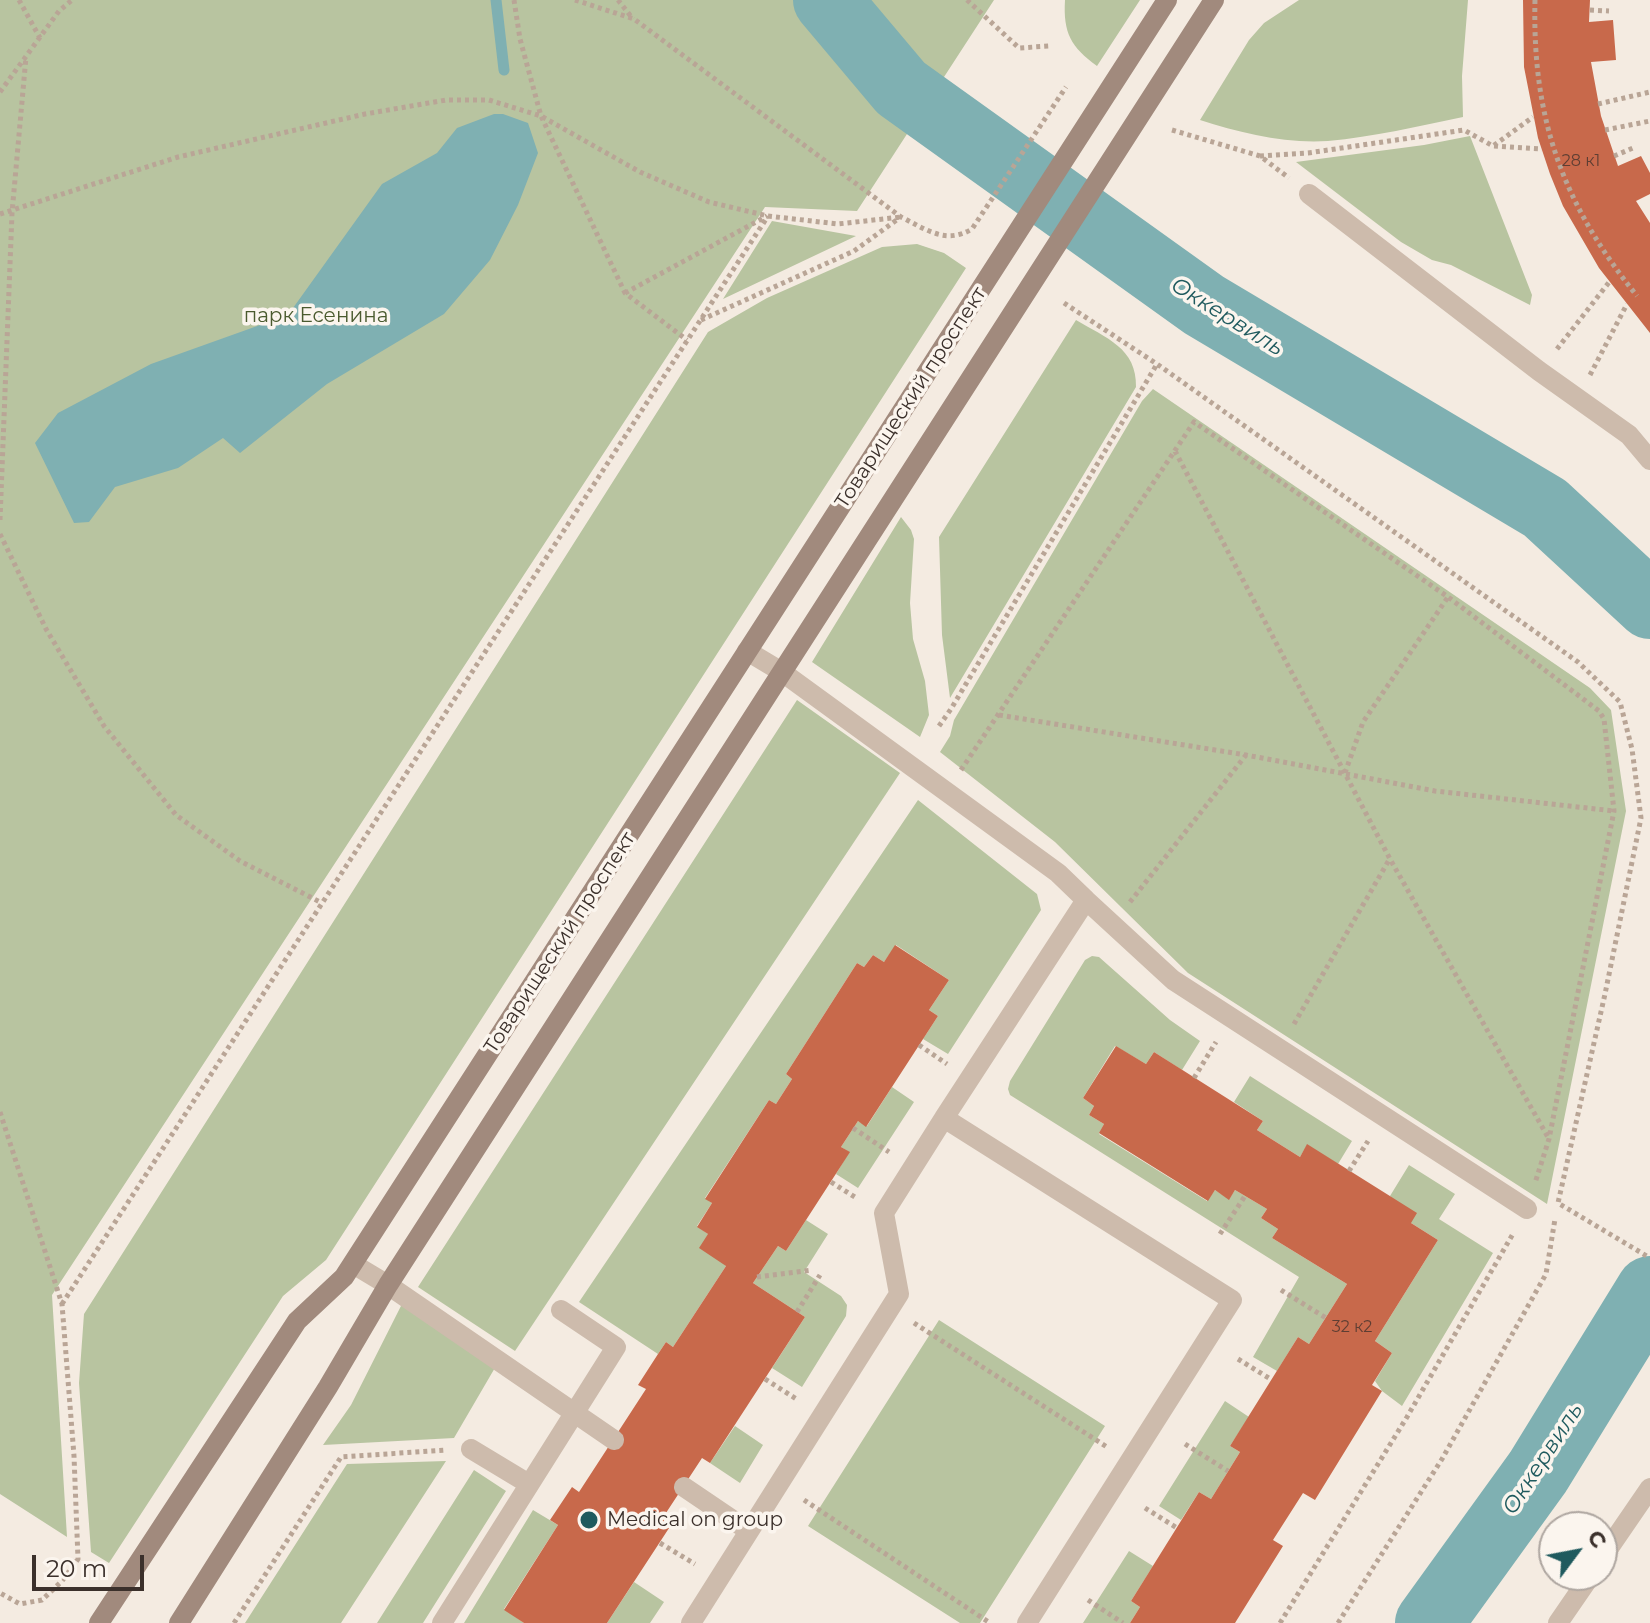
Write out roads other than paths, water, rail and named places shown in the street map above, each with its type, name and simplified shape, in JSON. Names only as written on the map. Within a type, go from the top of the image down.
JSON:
[{"type":"street","name":"Товарищеский проспект","points":[[99,1623],[297,1321],[344,1277],[353,1264],[1167,0]]},
{"type":"street","name":"Товарищеский проспект","points":[[179,1623],[328,1387],[388,1285],[1214,0]]},
{"type":"lane","points":[[1309,194],[1539,371],[1629,435],[1650,460]]},
{"type":"lane","points":[[747,651],[782,672],[1058,873],[1173,980],[1527,1209]]},
{"type":"lane","points":[[691,1623],[899,1294],[884,1213],[1086,900]]},
{"type":"lane","points":[[944,1118],[1232,1300],[1027,1623]]},
{"type":"lane","points":[[353,1264],[614,1440]]},
{"type":"lane","points":[[442,1623],[616,1347],[561,1310]]},
{"type":"lane","points":[[471,1449],[529,1484]]},
{"type":"lane","points":[[684,1487],[749,1531]]},
{"type":"lane","points":[[1618,1535],[1650,1488]]},
{"type":"lane","points":[[1558,1623],[1580,1591]]},
{"type":"water","points":[[494,114],[528,123],[538,153],[518,205],[490,260],[444,314],[327,384],[240,453],[223,438],[178,468],[115,487],[89,522],[74,523],[35,443],[58,413],[151,364],[288,315],[382,184],[437,153],[457,128]]},
{"type":"waterway","points":[[496,0],[504,70]]},
{"type":"waterway","name":"Оккервиль","points":[[827,0],[901,88],[1204,305],[1545,508],[1650,605]]},
{"type":"waterway","name":"Оккервиль","points":[[1429,1623],[1538,1472],[1650,1290]]},
{"type":"place","name":"Medical on group","points":[[589,1520]]},
{"type":"park label","name":"парк Есенина","points":[[316,316]]}]
